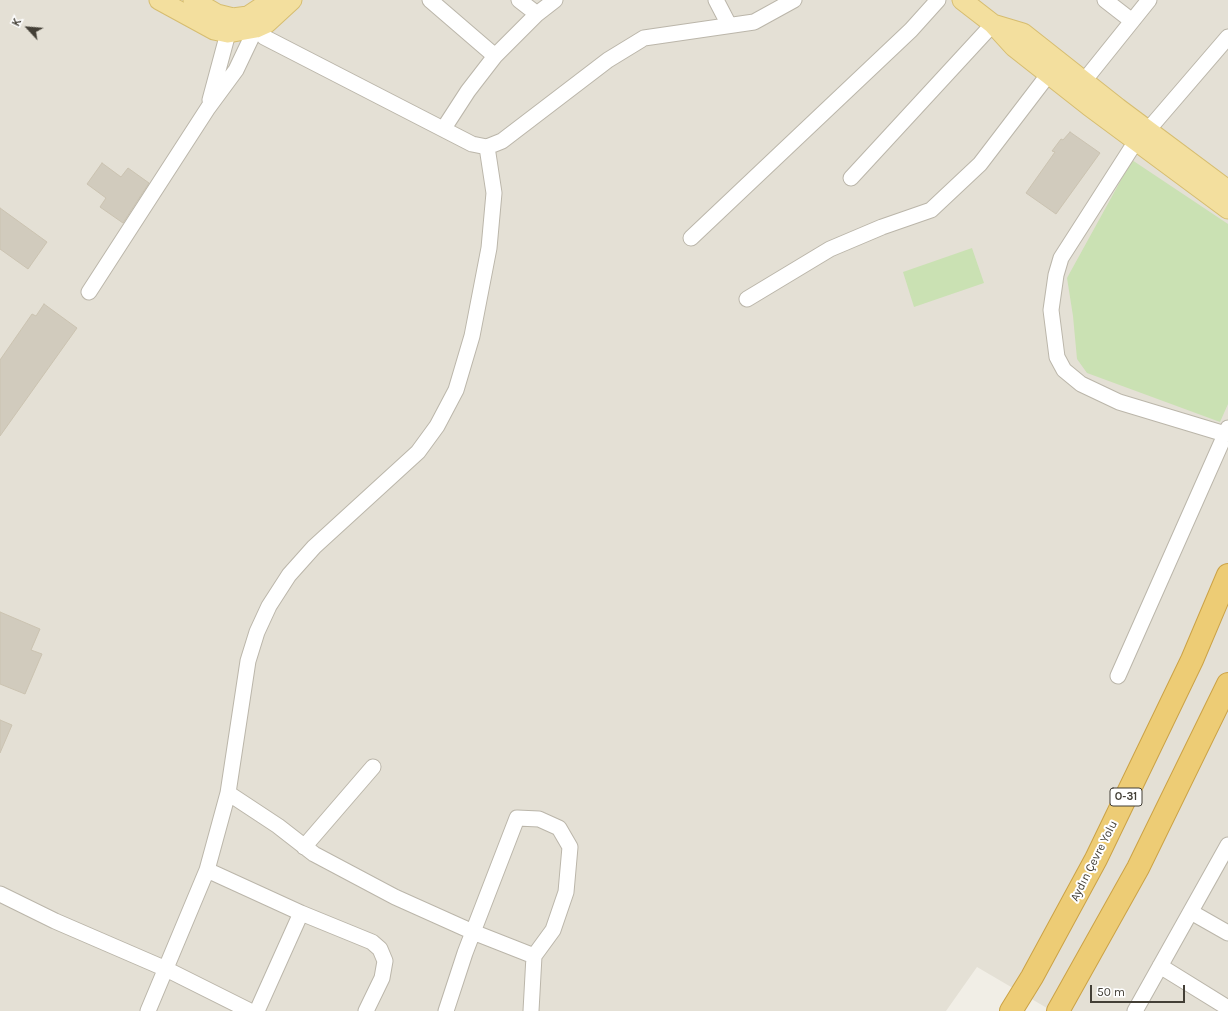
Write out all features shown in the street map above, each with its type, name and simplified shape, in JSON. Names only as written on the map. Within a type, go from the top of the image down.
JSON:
[{"type":"highway","name":"Aydın Çevre Yolu","points":[[1011,1011],[1032,977],[1096,859],[1192,660],[1228,575]]},
{"type":"highway","points":[[1058,1011],[1138,868],[1228,684]]},
{"type":"main road","points":[[159,0],[214,30],[228,33],[252,22],[272,0]]},
{"type":"main road","points":[[193,0],[217,14],[252,22],[267,23],[292,0]]},
{"type":"main road","points":[[967,1],[993,24],[1014,47],[1048,75],[1228,190]]},
{"type":"main road","points":[[993,24],[1023,33],[1084,81],[1142,136],[1228,209]]},
{"type":"street","points":[[430,0],[446,5],[495,56]]},
{"type":"street","points":[[519,0],[537,14]]},
{"type":"street","points":[[444,128],[468,91],[495,56],[537,14],[555,0]]},
{"type":"street","points":[[716,0],[729,25]]},
{"type":"street","points":[[252,22],[264,37],[444,128],[472,144],[487,147],[502,140],[608,60],[644,38],[754,22],[794,0]]},
{"type":"street","points":[[691,238],[911,30],[938,0]]},
{"type":"street","points":[[1105,0],[1132,21]]},
{"type":"street","points":[[1084,81],[1149,0]]},
{"type":"street","points":[[89,292],[208,108],[236,70],[252,22]]},
{"type":"street","points":[[851,178],[993,24]]},
{"type":"street","points":[[208,108],[228,33]]},
{"type":"street","points":[[1118,676],[1227,431],[1119,402],[1081,384],[1064,370],[1057,357],[1051,310],[1056,275],[1061,258],[1142,136],[1228,37]]},
{"type":"street","points":[[747,299],[830,249],[882,227],[931,210],[980,164],[1048,75]]},
{"type":"street","points":[[148,1011],[207,870],[228,793],[248,661],[257,632],[268,606],[290,575],[314,547],[418,452],[438,426],[456,390],[472,336],[489,248],[494,193],[487,147]]},
{"type":"street","points":[[304,847],[373,767]]},
{"type":"street","points":[[228,793],[278,826],[314,854],[395,897],[473,932],[534,956]]},
{"type":"street","points":[[446,1011],[473,932],[517,818],[539,819],[559,828],[570,847],[566,892],[553,930],[534,956],[531,1011]]},
{"type":"street","points":[[1135,1011],[1227,850]]},
{"type":"street","points":[[207,870],[301,913],[372,942],[380,949],[385,961],[382,978],[366,1011]]},
{"type":"street","points":[[0,894],[56,921],[166,969],[250,1011]]},
{"type":"street","points":[[1191,912],[1228,933]]},
{"type":"street","points":[[257,1011],[301,913]]},
{"type":"street","points":[[1160,966],[1228,1008]]},
{"type":"shaded area","points":[[0,0],[1228,0],[1228,1011],[1052,1011],[977,967],[946,1011],[0,1011]]},
{"type":"green space","points":[[1132,160],[1228,224],[1228,404],[1220,422],[1087,373],[1077,359],[1073,316],[1067,278]]},
{"type":"green space","points":[[972,248],[984,283],[914,307],[903,272]]},
{"type":"building","points":[[1070,132],[1100,153],[1056,214],[1026,193],[1055,152],[1052,151],[1061,139],[1063,140]]},
{"type":"building","points":[[102,163],[121,177],[128,168],[149,183],[123,223],[100,207],[106,198],[87,184]]},
{"type":"building","points":[[0,208],[47,242],[28,269],[0,249]]},
{"type":"building","points":[[44,304],[77,328],[0,436],[0,360],[32,314],[36,316]]},
{"type":"building","points":[[0,612],[40,629],[31,650],[42,654],[25,694],[0,684]]},
{"type":"building","points":[[0,720],[12,725],[0,753]]}]
